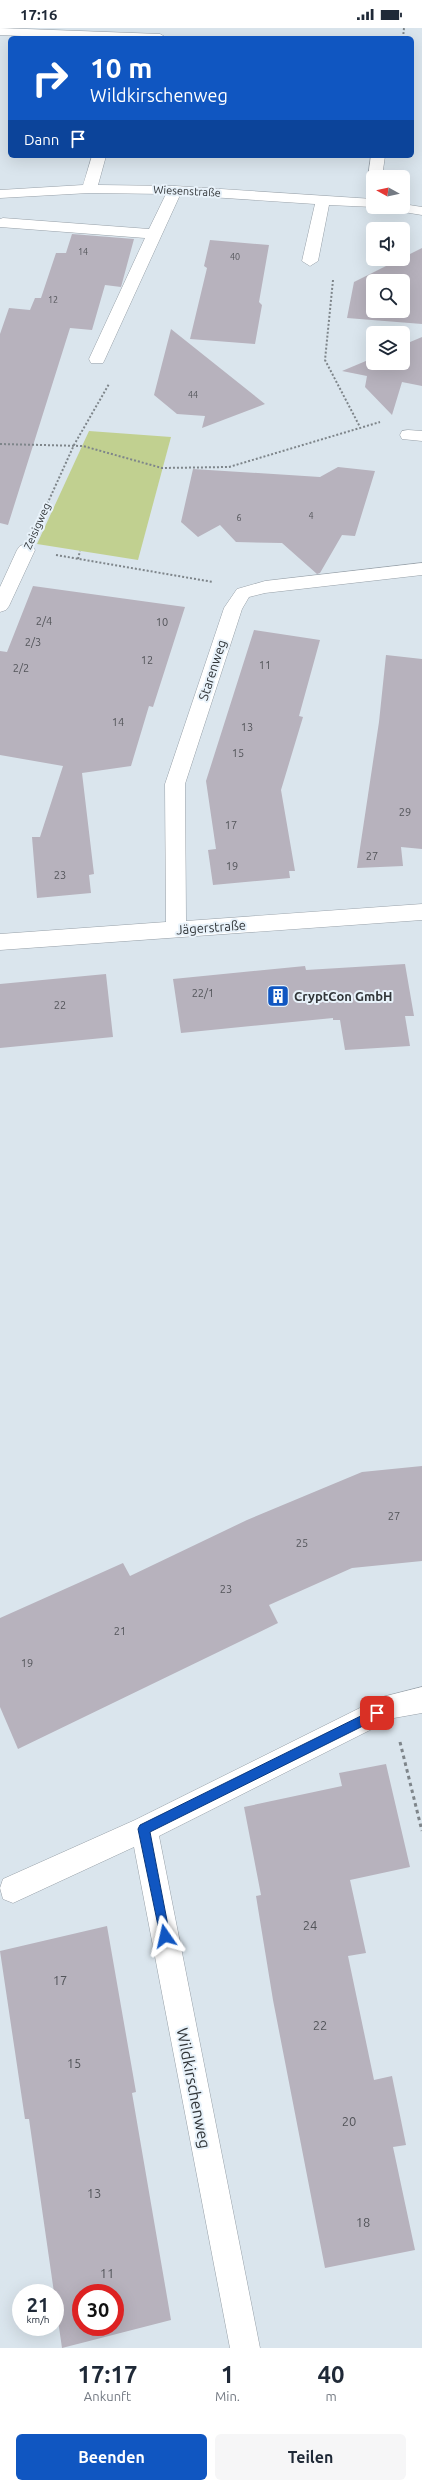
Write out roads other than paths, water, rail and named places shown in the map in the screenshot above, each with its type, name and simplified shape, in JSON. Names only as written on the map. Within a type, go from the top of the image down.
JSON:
[{"type":"street","points":[[0,31],[114,36]]},
{"type":"street","points":[[90,189],[98,158]]},
{"type":"street","points":[[376,170],[378,158]]},
{"type":"street","name":"Wiesenstraße","points":[[0,194],[90,189],[175,190],[323,200],[366,199]]},
{"type":"street","points":[[97,360],[175,190]]},
{"type":"street","points":[[310,261],[323,200]]},
{"type":"street","points":[[410,209],[422,211]]},
{"type":"street","points":[[3,223],[155,234]]},
{"type":"street","name":"Zeisigweg","points":[[0,606],[26,550]]},
{"type":"street","name":"Starenweg","points":[[176,929],[175,784],[232,608],[243,593],[265,587],[422,569]]},
{"type":"street","name":"Jägerstraße","points":[[0,942],[422,912]]},
{"type":"street","points":[[13,1889],[144,1829],[391,1706],[422,1700]]},
{"type":"street","name":"Wildkirschenweg","points":[[144,1829],[245,2348]]},
{"type":"place","name":"CryptCon GmbH","points":[[278,996]]}]
